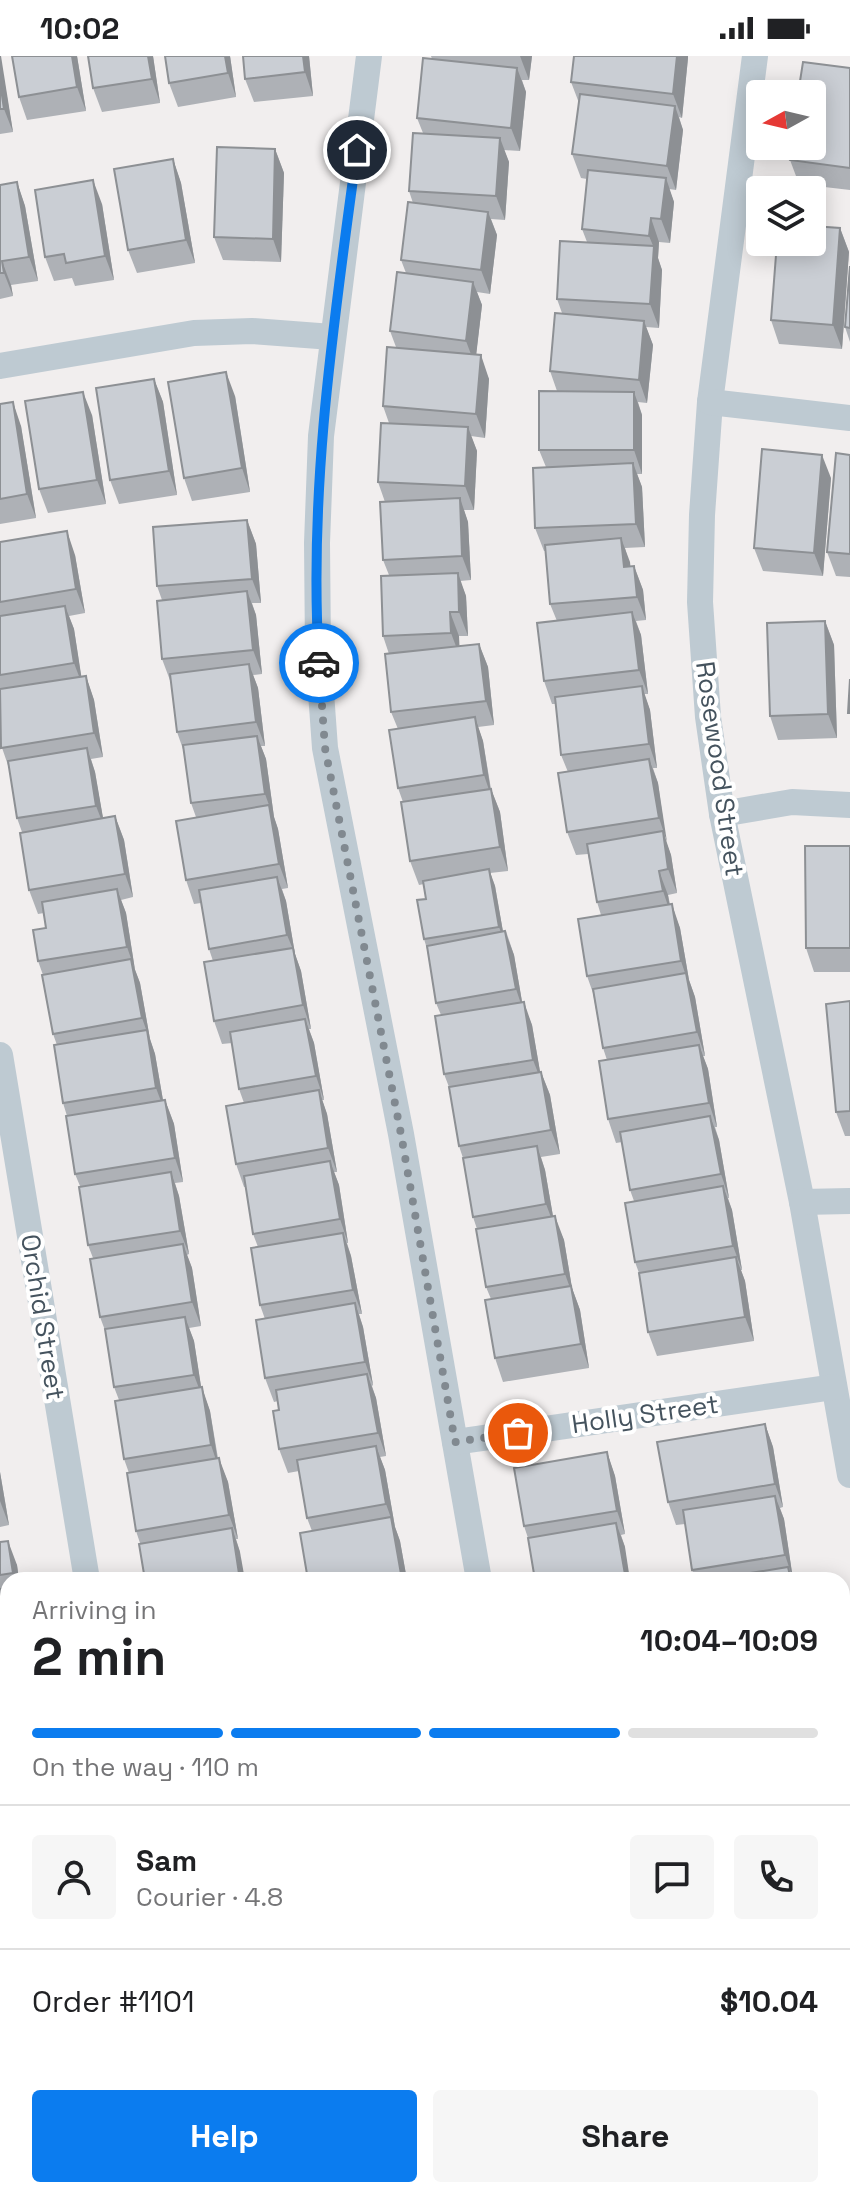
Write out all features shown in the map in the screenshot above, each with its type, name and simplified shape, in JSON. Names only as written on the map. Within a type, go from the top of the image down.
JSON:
[{"type":"street","points":[[369,56],[321,436],[317,543],[318,651],[325,748],[401,1134],[478,1572]]},
{"type":"street","name":"Rosewood Street","points":[[755,56],[710,402],[700,602],[708,717],[722,814],[802,1202],[850,1475]]},
{"type":"street","points":[[0,366],[194,333],[252,331],[332,337]]},
{"type":"street","points":[[710,402],[850,418]]},
{"type":"street","points":[[722,814],[792,802],[850,805]]},
{"type":"street","name":"Orchid Street","points":[[0,1055],[86,1572]]},
{"type":"street","points":[[802,1202],[850,1201]]},
{"type":"street","name":"Holly Street","points":[[455,1442],[834,1387]]},
{"type":"building","points":[[12,56],[72,56],[77,87],[19,97]]},
{"type":"building","points":[[88,56],[148,56],[152,79],[93,88]]},
{"type":"building","points":[[165,56],[225,56],[228,73],[169,83]]},
{"type":"building","points":[[243,56],[303,56],[305,72],[245,79]]},
{"type":"building","points":[[574,56],[677,56],[673,94],[571,82]]},
{"type":"building","points":[[423,58],[517,68],[511,128],[417,118]]},
{"type":"building","points":[[803,62],[850,68],[850,168],[790,160],[826,160],[826,80],[800,80]]},
{"type":"building","points":[[0,82],[4,109],[0,109]]},
{"type":"building","points":[[580,94],[675,106],[667,166],[572,154]]},
{"type":"building","points":[[413,133],[500,138],[496,196],[409,191]]},
{"type":"building","points":[[217,147],[275,149],[273,239],[214,237]]},
{"type":"building","points":[[173,159],[186,240],[128,250],[114,169]]},
{"type":"building","points":[[588,170],[666,178],[661,219],[651,218],[649,236],[582,229]]},
{"type":"building","points":[[93,180],[105,256],[66,263],[64,254],[45,257],[35,190]]},
{"type":"building","points":[[17,182],[29,257],[2,261],[4,273],[0,273],[0,185]]},
{"type":"building","points":[[408,202],[488,212],[481,270],[401,260]]},
{"type":"building","points":[[826,227],[840,228],[833,325],[771,320],[776,256],[826,256]]},
{"type":"building","points":[[560,241],[654,246],[650,304],[557,299]]},
{"type":"building","points":[[850,266],[850,328],[845,327]]},
{"type":"building","points":[[397,272],[473,282],[466,341],[390,331]]},
{"type":"building","points":[[555,313],[644,321],[639,380],[550,371]]},
{"type":"building","points":[[387,347],[481,355],[476,414],[383,406]]},
{"type":"building","points":[[226,372],[242,468],[184,478],[168,382]]},
{"type":"building","points":[[154,379],[169,471],[110,480],[96,388]]},
{"type":"building","points":[[539,391],[634,392],[634,450],[539,450]]},
{"type":"building","points":[[83,392],[97,480],[39,489],[25,401]]},
{"type":"building","points":[[13,402],[27,494],[0,499],[0,404]]},
{"type":"building","points":[[381,423],[468,427],[465,486],[378,482]]},
{"type":"building","points":[[762,449],[822,455],[814,553],[754,548]]},
{"type":"building","points":[[836,453],[850,455],[850,554],[827,552]]},
{"type":"building","points":[[633,463],[636,524],[535,528],[533,468]]},
{"type":"building","points":[[460,498],[462,556],[383,560],[380,502]]},
{"type":"building","points":[[247,520],[252,579],[157,586],[153,527]]},
{"type":"building","points":[[67,531],[76,589],[0,602],[0,542]]},
{"type":"building","points":[[621,538],[624,567],[634,566],[637,597],[550,604],[545,545]]},
{"type":"building","points":[[458,573],[459,612],[450,612],[451,633],[383,636],[381,576]]},
{"type":"building","points":[[247,591],[253,650],[162,659],[157,601]]},
{"type":"building","points":[[65,606],[74,663],[0,675],[0,616]]},
{"type":"building","points":[[632,612],[639,670],[544,681],[537,623]]},
{"type":"building","points":[[825,621],[828,714],[770,716],[767,623]]},
{"type":"building","points":[[479,644],[486,701],[391,712],[385,654]]},
{"type":"building","points":[[249,664],[256,722],[177,732],[170,674]]},
{"type":"building","points":[[86,676],[94,733],[1,748],[0,689]]},
{"type":"building","points":[[642,686],[649,744],[561,755],[555,697]]},
{"type":"building","points":[[475,717],[484,775],[398,788],[389,730]]},
{"type":"building","points":[[257,736],[265,794],[191,803],[183,745]]},
{"type":"building","points":[[87,748],[96,806],[17,818],[8,761]]},
{"type":"building","points":[[649,759],[659,818],[567,832],[558,773]]},
{"type":"building","points":[[491,789],[500,847],[410,861],[401,802]]},
{"type":"building","points":[[269,805],[279,864],[186,880],[176,821]]},
{"type":"building","points":[[115,816],[125,874],[29,890],[20,833]]},
{"type":"building","points":[[663,831],[668,869],[659,871],[663,891],[597,902],[587,844]]},
{"type":"building","points":[[805,846],[850,846],[850,948],[806,948]]},
{"type":"building","points":[[489,869],[499,927],[424,939],[417,900],[426,899],[423,881]]},
{"type":"building","points":[[277,877],[287,935],[209,949],[199,890]]},
{"type":"building","points":[[117,889],[127,947],[38,961],[33,930],[46,928],[42,902]]},
{"type":"building","points":[[672,904],[681,961],[587,976],[578,919]]},
{"type":"building","points":[[505,931],[516,989],[436,1003],[427,946]]},
{"type":"building","points":[[293,948],[303,1005],[214,1021],[204,962]]},
{"type":"building","points":[[131,959],[142,1018],[53,1034],[42,975]]},
{"type":"building","points":[[686,973],[697,1032],[603,1048],[593,989]]},
{"type":"building","points":[[850,1001],[850,1111],[836,1112],[826,1004]]},
{"type":"building","points":[[524,1002],[533,1060],[444,1074],[435,1016]]},
{"type":"building","points":[[305,1019],[316,1076],[239,1089],[230,1032]]},
{"type":"building","points":[[147,1030],[156,1088],[63,1103],[54,1045]]},
{"type":"building","points":[[699,1045],[709,1103],[608,1119],[599,1061]]},
{"type":"building","points":[[541,1072],[551,1130],[459,1146],[449,1087]]},
{"type":"building","points":[[319,1090],[328,1148],[236,1164],[226,1106]]},
{"type":"building","points":[[165,1100],[175,1158],[75,1174],[66,1116]]},
{"type":"building","points":[[710,1116],[721,1174],[630,1190],[620,1132]]},
{"type":"building","points":[[537,1146],[546,1204],[473,1217],[463,1158]]},
{"type":"building","points":[[330,1161],[340,1219],[253,1234],[244,1176]]},
{"type":"building","points":[[171,1172],[180,1231],[88,1245],[79,1187]]},
{"type":"building","points":[[723,1186],[733,1246],[635,1262],[625,1203]]},
{"type":"building","points":[[555,1216],[565,1274],[486,1287],[476,1229]]},
{"type":"building","points":[[343,1233],[353,1290],[260,1305],[251,1248]]},
{"type":"building","points":[[183,1244],[192,1302],[100,1317],[90,1259]]},
{"type":"building","points":[[736,1257],[745,1317],[648,1332],[639,1273]]},
{"type":"building","points":[[571,1286],[581,1344],[495,1358],[485,1300]]},
{"type":"building","points":[[355,1303],[365,1362],[265,1378],[256,1320]]},
{"type":"building","points":[[185,1317],[194,1375],[114,1387],[105,1329]]},
{"type":"building","points":[[367,1374],[378,1433],[279,1449],[273,1411],[279,1410],[276,1390]]},
{"type":"building","points":[[202,1387],[211,1445],[124,1459],[115,1401]]},
{"type":"building","points":[[765,1424],[775,1484],[668,1502],[657,1442]]},
{"type":"building","points":[[376,1446],[386,1504],[307,1518],[297,1460]]},
{"type":"building","points":[[607,1452],[617,1511],[524,1526],[514,1468]]},
{"type":"building","points":[[219,1458],[229,1515],[136,1531],[127,1473]]},
{"type":"building","points":[[775,1496],[785,1555],[692,1570],[683,1510]]},
{"type":"building","points":[[391,1517],[401,1572],[307,1572],[300,1533]]},
{"type":"building","points":[[616,1523],[625,1572],[534,1572],[528,1538]]},
{"type":"building","points":[[232,1528],[239,1572],[144,1572],[139,1544]]},
{"type":"building","points":[[8,1541],[13,1572],[0,1572],[0,1542]]},
{"type":"building","points":[[788,1567],[789,1572],[757,1572]]},
{"type":"way so far","points":[[319,663],[325,748],[401,1134],[455,1442],[518,1433]]},
{"type":"route","points":[[319,663],[317,543],[321,436],[357,150]]}]
